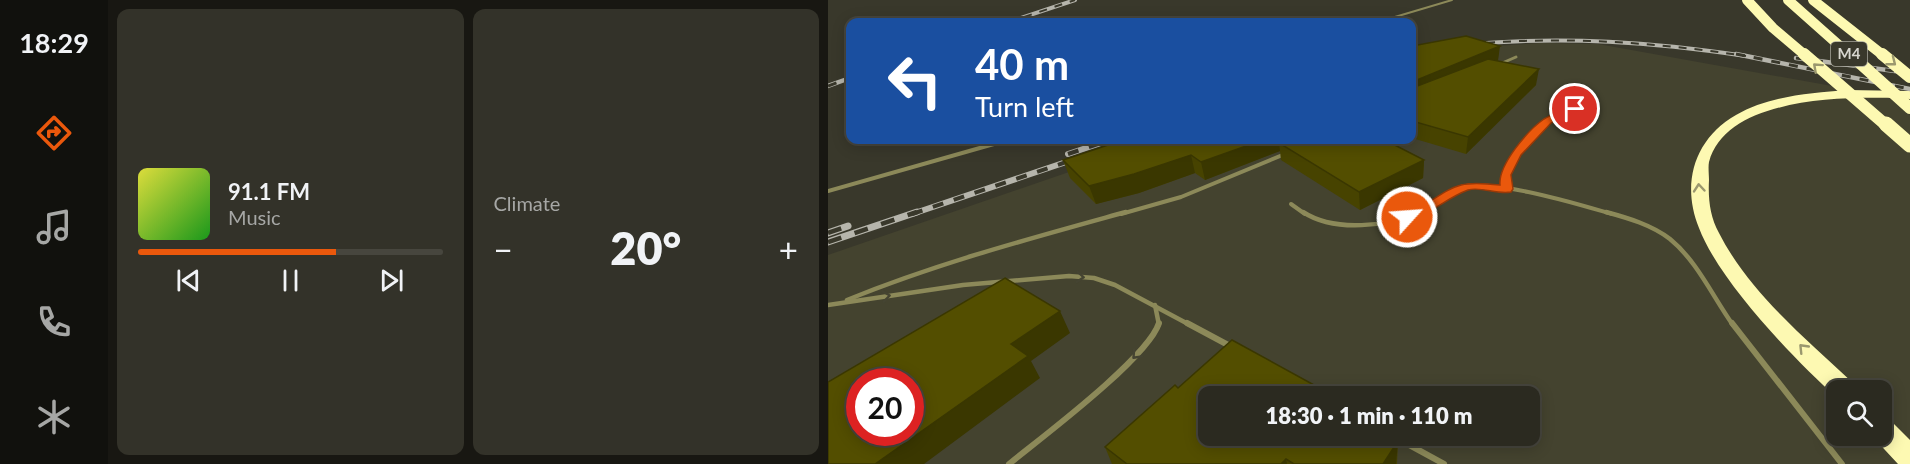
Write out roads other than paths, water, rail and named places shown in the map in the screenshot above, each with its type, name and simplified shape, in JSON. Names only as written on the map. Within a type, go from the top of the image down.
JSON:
[{"type":"highway","points":[[1747,0],[1773,28],[1910,145]]},
{"type":"highway","name":"M4","points":[[1788,0],[1910,108]]},
{"type":"highway","name":"M4","points":[[1813,0],[1910,77]]},
{"type":"highway","points":[[1834,380],[1773,318],[1735,273],[1712,238],[1702,212],[1698,183],[1699,167],[1714,139],[1729,124],[1779,103],[1832,94],[1876,93],[1910,96]]},
{"type":"highway","points":[[1892,439],[1910,458]]},
{"type":"lane","points":[[1391,18],[1452,0]]},
{"type":"lane","points":[[1495,66],[1516,57]]},
{"type":"lane","points":[[1507,189],[1505,175],[1516,154],[1547,121],[1575,109]]},
{"type":"lane","points":[[828,191],[994,144]]},
{"type":"lane","points":[[838,303],[893,281],[970,255],[1181,197],[1287,153]]},
{"type":"lane","points":[[1291,204],[1317,220],[1350,223],[1391,222],[1423,211],[1451,192],[1471,185],[1507,189],[1619,217],[1648,227],[1669,238],[1697,271],[1727,315],[1842,464]]},
{"type":"lane","points":[[828,305],[963,285],[1069,276],[1094,278],[1115,285],[1155,305],[1237,351]]},
{"type":"lane","points":[[1009,464],[1137,355],[1159,325],[1155,305]]},
{"type":"lane","points":[[1411,446],[1444,464]]},
{"type":"railway","points":[[1021,18],[1075,0]]},
{"type":"railway","points":[[1471,44],[1541,41],[1609,42],[1676,47],[1746,56]]},
{"type":"railway","points":[[1736,54],[1746,56]]},
{"type":"railway","points":[[1746,56],[1910,89]]},
{"type":"railway","points":[[1796,58],[1910,73]]},
{"type":"railway","points":[[828,86],[846,79]]},
{"type":"railway","points":[[1068,154],[1098,144]]},
{"type":"railway","points":[[912,214],[1081,157]]},
{"type":"railway","points":[[828,242],[917,212]]},
{"type":"railway","points":[[828,233],[848,226]]}]
